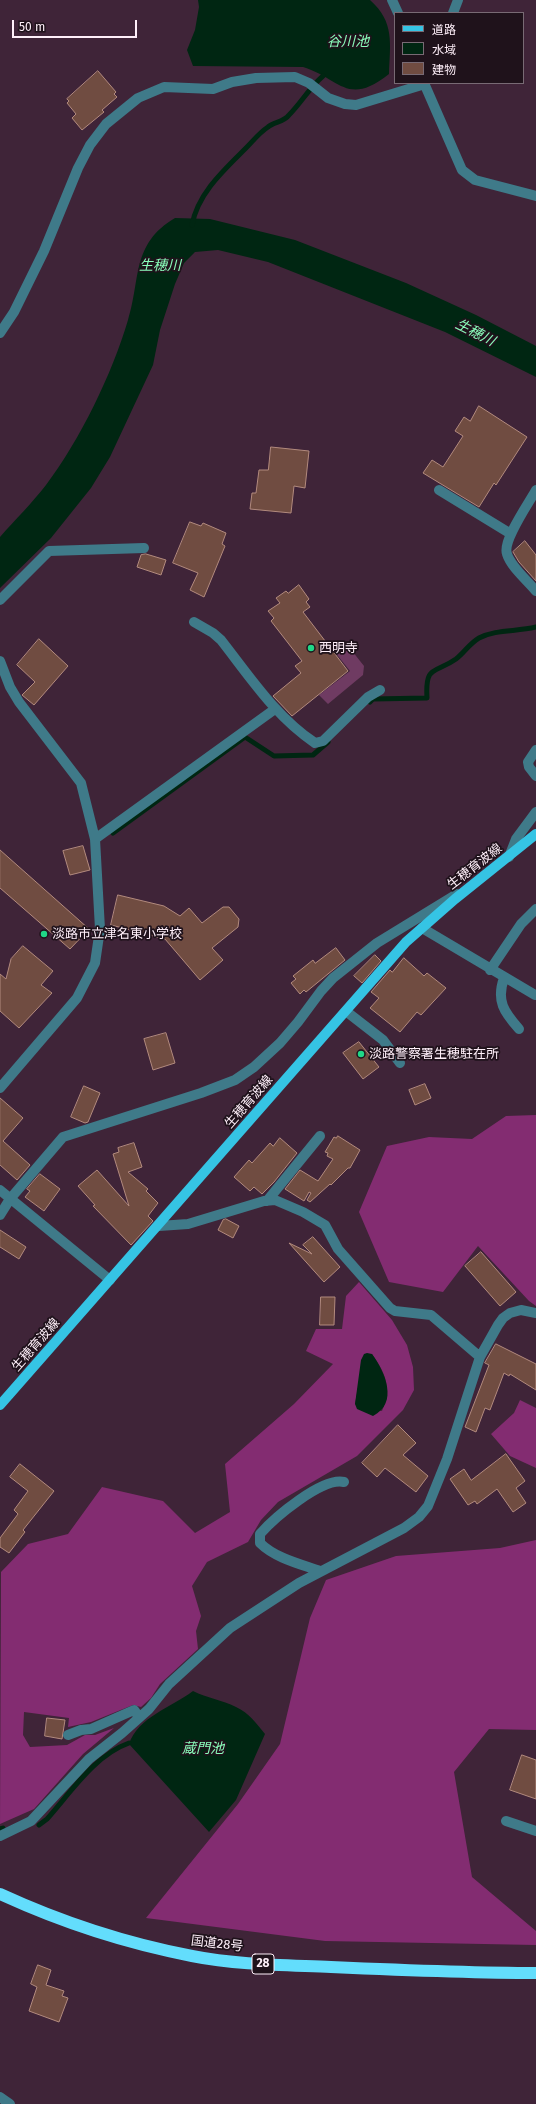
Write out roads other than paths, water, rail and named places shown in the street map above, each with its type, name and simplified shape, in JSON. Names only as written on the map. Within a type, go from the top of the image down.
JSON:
[{"type":"highway","name":"国道28号","points":[[0,1894],[52,1918],[86,1930],[193,1956],[279,1965],[427,1972],[536,1973]]},
{"type":"main road","name":"生穂育波線","points":[[0,1406],[347,1012],[402,947],[422,928],[536,834]]},
{"type":"street","points":[[392,0],[398,12]]},
{"type":"street","points":[[453,12],[458,0]]},
{"type":"street","points":[[0,333],[14,312],[44,251],[78,168],[90,144],[106,124],[121,111],[138,98],[164,87],[213,89],[232,82],[256,78],[295,77],[313,86],[334,101],[356,105],[425,84],[462,170],[475,180],[536,196]]},
{"type":"street","points":[[439,490],[511,534]]},
{"type":"street","points":[[536,490],[511,534],[506,550],[507,555],[536,590]]},
{"type":"street","points":[[0,600],[49,551],[144,548]]},
{"type":"street","points":[[194,622],[213,633],[221,640],[275,709],[299,732],[315,742],[323,741],[368,697],[380,690]]},
{"type":"street","points":[[0,661],[10,687],[19,702],[80,783],[95,839],[100,929],[95,964],[77,998],[0,1088]]},
{"type":"street","points":[[95,839],[275,709]]},
{"type":"street","points":[[536,750],[528,762],[529,767],[536,776]]},
{"type":"street","points":[[509,857],[516,839],[536,812]]},
{"type":"street","points":[[0,1215],[10,1200],[63,1137],[201,1093],[235,1080],[268,1055],[289,1033],[321,991],[333,978],[377,943],[455,894],[470,888]]},
{"type":"street","points":[[490,970],[521,924],[536,908]]},
{"type":"street","points":[[422,928],[535,996]]},
{"type":"street","points":[[504,978],[500,989],[502,1003],[505,1012],[519,1029]]},
{"type":"street","points":[[347,1012],[384,1040],[400,1064]]},
{"type":"street","points":[[267,1201],[320,1136]]},
{"type":"street","points":[[0,1190],[10,1200],[110,1280]]},
{"type":"street","points":[[158,1226],[174,1226],[203,1221],[267,1201],[275,1200],[320,1221],[330,1232],[338,1249],[390,1308],[396,1311],[431,1315],[480,1357]]},
{"type":"street","points":[[0,1836],[31,1821],[89,1759],[139,1717],[169,1684],[230,1628],[271,1600],[320,1571],[404,1528],[419,1517],[428,1506],[447,1459],[480,1357],[503,1318],[510,1313],[521,1310],[536,1313]]},
{"type":"street","points":[[320,1571],[278,1556],[265,1548],[260,1543],[260,1534],[282,1513],[305,1497],[335,1482],[344,1482]]},
{"type":"street","points":[[68,1735],[81,1730],[91,1729],[134,1710],[139,1717]]},
{"type":"street","points":[[506,1821],[536,1831]]},
{"type":"street","points":[[0,2097],[10,2104]]},
{"type":"water","name":"谷川池","points":[[198,0],[370,0],[378,8],[387,25],[390,43],[389,74],[375,84],[363,89],[353,89],[344,87],[316,72],[303,67],[193,66],[187,50],[195,30],[199,7]]},
{"type":"water","name":"生穂川","points":[[175,218],[210,219],[295,240],[406,283],[476,315],[536,346],[536,377],[445,332],[268,262],[218,250],[195,252],[184,263],[175,284],[160,330],[153,365],[110,457],[91,488],[51,538],[0,588],[0,537],[46,485],[59,467],[83,427],[104,384],[121,341],[132,305],[140,263],[144,251],[151,239],[161,228]]},
{"type":"water","points":[[364,1354],[372,1354],[381,1369],[385,1378],[388,1395],[386,1403],[381,1410],[373,1416],[357,1409],[355,1404],[361,1360]]},
{"type":"water","name":"蔵門池","points":[[193,1691],[241,1709],[265,1734],[236,1800],[209,1832],[129,1744],[133,1735],[156,1713]]},
{"type":"waterway","points":[[192,225],[195,213],[206,192],[213,183],[262,132],[270,125],[282,121],[287,117],[323,76]]},
{"type":"waterway","points":[[370,702],[373,699],[427,698],[428,680],[433,671],[456,659],[479,638],[492,633],[536,627]]},
{"type":"waterway","points":[[113,833],[245,737],[274,756],[313,755],[328,742]]},
{"type":"waterway","points":[[39,1825],[47,1819],[94,1765],[105,1756],[129,1743]]},
{"type":"place","name":"西明寺","points":[[311,648]]},
{"type":"place","name":"淡路市立津名東小学校","points":[[44,934]]},
{"type":"place","name":"淡路警察署生穂駐在所","points":[[361,1054]]}]
